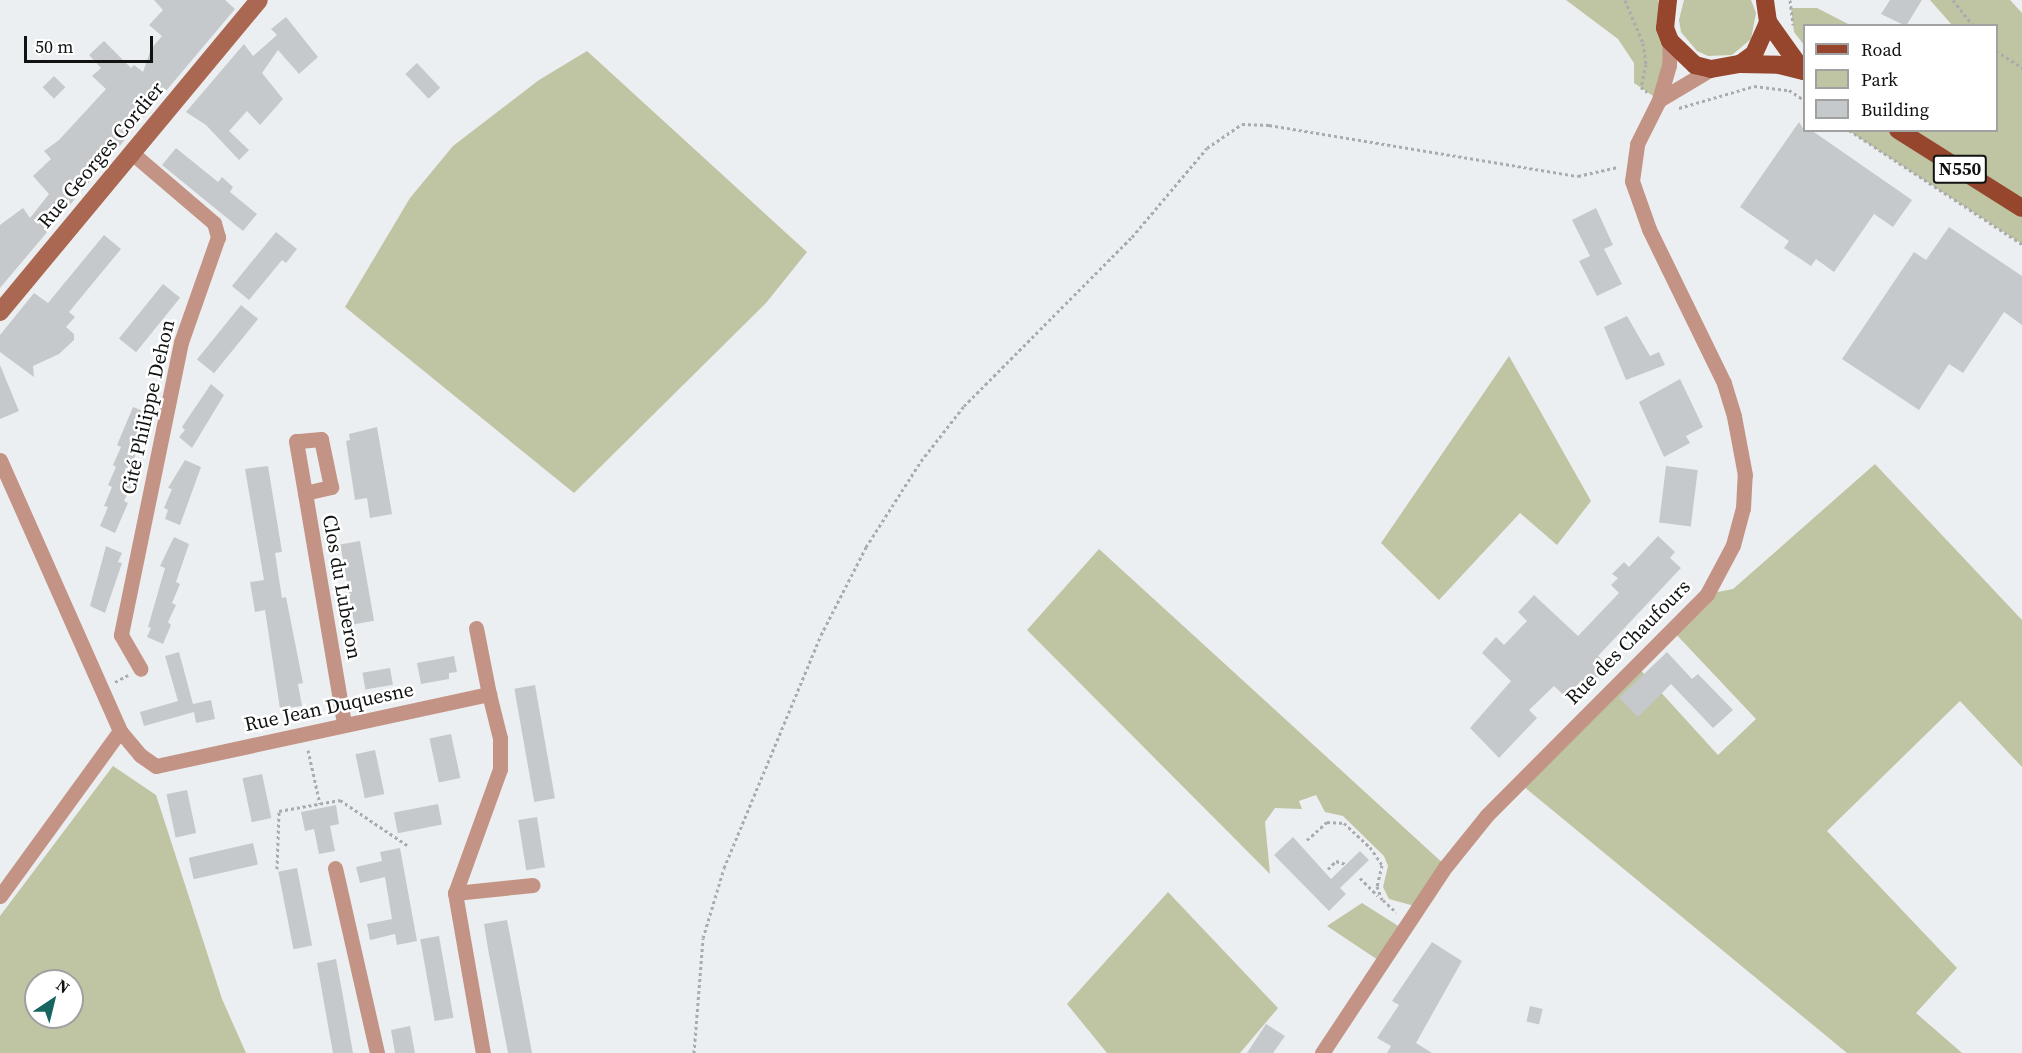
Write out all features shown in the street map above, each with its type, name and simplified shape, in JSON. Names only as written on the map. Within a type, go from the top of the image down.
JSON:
[{"type":"main road","points":[[1664,5],[1670,41],[1695,65],[1712,69],[1740,64],[1779,65],[1803,72]]},
{"type":"main road","points":[[1740,64],[1764,39],[1767,7]]},
{"type":"main road","points":[[1767,7],[1803,70]]},
{"type":"main road","name":"N550","points":[[1901,132],[2022,208]]},
{"type":"street","name":"Rue Georges Cordier","points":[[0,312],[259,0]]},
{"type":"street","name":"Rue des Chaufours","points":[[1322,1053],[1446,866],[1517,781],[1707,594],[1733,545],[1743,508],[1745,475],[1734,416],[1724,383],[1649,229],[1636,196],[1632,165],[1642,133],[1659,100],[1670,65],[1670,41]]},
{"type":"street","points":[[1659,100],[1712,69]]},
{"type":"street","name":"Cité Philippe Dehon","points":[[132,153],[214,224],[218,237],[181,342],[121,635],[141,669]]},
{"type":"street","name":"Rue Jean Duquesne","points":[[0,460],[120,731],[140,755],[156,766],[489,694]]},
{"type":"street","name":"Clos du Luberon","points":[[305,493],[344,724]]},
{"type":"street","points":[[476,628],[500,738],[500,769],[455,893],[483,1053]]},
{"type":"street","points":[[0,896],[120,731]]},
{"type":"street","points":[[335,868],[377,1053]]},
{"type":"street","points":[[455,893],[533,885]]},
{"type":"path","points":[[1624,0],[1643,43],[1646,64],[1641,87],[1659,100],[1678,108],[1754,86],[1789,90],[1803,99]]},
{"type":"path","points":[[1790,0],[1794,32]]},
{"type":"path","points":[[1953,0],[1971,24]]},
{"type":"path","points":[[1998,52],[2022,67]]},
{"type":"path","points":[[694,1053],[702,938],[724,868],[820,635],[866,547],[921,461],[964,406],[1132,237],[1207,148],[1242,124],[1269,125],[1578,176],[1632,165]]},
{"type":"path","points":[[1852,132],[2022,244]]},
{"type":"path","points":[[305,733],[320,804]]},
{"type":"path","points":[[278,869],[279,811],[340,800],[407,845]]},
{"type":"path","points":[[1307,840],[1327,822],[1344,823],[1370,847],[1382,865],[1377,886],[1382,900]]},
{"type":"path","points":[[1328,869],[1336,861],[1346,864]]},
{"type":"path","points":[[1360,878],[1408,922]]},
{"type":"green space","points":[[1566,0],[1658,0],[1665,28],[1659,100],[1634,83],[1634,63],[1618,39]]},
{"type":"green space","points":[[1684,0],[1751,0],[1756,13],[1751,39],[1732,55],[1708,56],[1697,51],[1681,32],[1679,20]]},
{"type":"green space","points":[[1930,0],[2010,0],[2022,13],[2022,244],[1851,132],[1998,132],[1998,24],[1951,24]]},
{"type":"green space","points":[[1791,8],[1817,8],[1848,24],[1803,24],[1803,44],[1794,32]]},
{"type":"green space","points":[[587,51],[807,252],[766,303],[574,493],[345,307],[410,198],[453,146],[539,80]]},
{"type":"green space","points":[[1509,356],[1591,501],[1557,545],[1520,513],[1439,600],[1381,543]]},
{"type":"green space","points":[[1875,464],[2022,620],[2022,767],[1960,701],[1827,831],[1957,968],[1916,1013],[1962,1053],[1847,1053],[1517,781],[1636,665],[1718,755],[1756,719],[1672,630],[1707,594],[1733,589]]},
{"type":"green space","points":[[1099,549],[1446,866],[1418,907],[1389,899],[1383,887],[1388,866],[1384,856],[1343,816],[1325,812],[1316,795],[1299,801],[1302,809],[1275,808],[1265,822],[1270,874],[1027,630]]},
{"type":"green space","points":[[113,766],[156,795],[222,999],[246,1053],[0,1053],[0,916]]},
{"type":"green space","points":[[1168,892],[1278,1008],[1240,1053],[1107,1053],[1067,1004]]},
{"type":"green space","points":[[1362,903],[1403,929],[1381,962],[1327,926]]},
{"type":"building","points":[[154,0],[225,0],[235,9],[0,288],[0,225],[23,208],[30,218],[49,194],[33,176],[51,159],[44,151],[59,140],[106,89],[92,76],[101,68],[89,55],[104,41],[131,68],[134,65],[143,72],[151,49],[162,36],[149,25],[163,10]]},
{"type":"building","points":[[1890,0],[1922,0],[1907,24],[1902,24],[1881,14]]},
{"type":"building","points":[[286,17],[318,57],[299,74],[278,50],[262,73],[283,99],[260,125],[247,111],[229,131],[249,150],[239,160],[206,125],[186,112],[244,44],[253,56],[277,35],[271,29]]},
{"type":"building","points":[[417,63],[440,88],[428,99],[405,74]]},
{"type":"building","points":[[54,76],[65,87],[54,99],[43,87]]},
{"type":"building","points":[[1799,122],[1803,132],[1814,132],[1912,200],[1893,227],[1874,214],[1834,272],[1816,259],[1811,266],[1784,248],[1789,241],[1740,207]]},
{"type":"building","points":[[176,148],[218,182],[222,177],[233,187],[230,192],[257,214],[243,231],[162,165]]},
{"type":"building","points":[[1596,208],[1613,245],[1604,249],[1622,284],[1597,296],[1579,261],[1590,256],[1572,220]]},
{"type":"building","points":[[1949,227],[2022,276],[2022,325],[2004,312],[1963,373],[1949,364],[1919,410],[1842,359],[1914,252],[1926,260]]},
{"type":"building","points":[[276,232],[297,249],[286,263],[282,260],[249,300],[232,286]]},
{"type":"building","points":[[104,235],[121,249],[69,312],[75,317],[66,327],[74,334],[74,340],[59,354],[33,366],[34,377],[0,352],[0,335],[34,293],[48,303]]},
{"type":"building","points":[[163,284],[180,298],[136,352],[119,338]]},
{"type":"building","points":[[241,305],[258,319],[214,373],[197,359]]},
{"type":"building","points":[[1627,316],[1650,356],[1659,352],[1665,365],[1626,380],[1604,327]]},
{"type":"building","points":[[0,365],[19,411],[0,419]]},
{"type":"building","points":[[1680,379],[1703,427],[1686,436],[1690,443],[1664,457],[1639,402]]},
{"type":"building","points":[[211,384],[224,395],[192,448],[179,437],[185,430],[182,427]]},
{"type":"building","points":[[133,407],[153,415],[133,461],[137,463],[128,481],[133,483],[124,501],[128,503],[115,533],[100,526],[108,507],[104,506],[112,487],[108,485],[116,467],[113,465],[121,447],[117,445]]},
{"type":"building","points":[[377,427],[392,514],[370,518],[367,498],[355,500],[346,441],[350,440],[349,434]]},
{"type":"building","points":[[185,460],[201,467],[180,525],[165,519],[168,510],[164,508],[172,489],[168,488]]},
{"type":"building","points":[[268,466],[282,552],[275,553],[282,598],[286,597],[303,683],[298,684],[302,706],[280,709],[265,610],[255,612],[250,582],[264,580],[245,469]]},
{"type":"building","points":[[1666,466],[1698,470],[1691,526],[1659,523]]},
{"type":"building","points":[[1658,536],[1675,552],[1670,558],[1681,568],[1598,656],[1610,667],[1572,703],[1554,686],[1529,710],[1537,718],[1499,758],[1470,728],[1511,681],[1482,653],[1496,637],[1504,645],[1527,621],[1518,612],[1534,595],[1578,636],[1619,593],[1611,585],[1618,578],[1612,574],[1624,562],[1629,567]]},
{"type":"building","points":[[174,537],[189,544],[176,582],[180,584],[172,603],[176,605],[168,622],[171,625],[163,644],[147,637],[151,628],[148,627],[165,568],[160,566]]},
{"type":"building","points":[[360,541],[374,621],[354,624],[340,544]]},
{"type":"building","points":[[106,546],[122,553],[118,562],[122,563],[105,613],[90,606]]},
{"type":"building","points":[[179,652],[193,704],[211,700],[215,719],[196,723],[194,712],[144,726],[140,712],[178,701],[165,656]]},
{"type":"building","points":[[1667,652],[1692,679],[1698,674],[1733,710],[1713,728],[1671,684],[1638,717],[1619,698]]},
{"type":"building","points":[[454,656],[457,672],[449,673],[449,679],[421,684],[417,663]]},
{"type":"building","points":[[390,668],[393,685],[365,690],[362,673]]},
{"type":"building","points":[[535,685],[555,798],[534,802],[514,689]]},
{"type":"building","points":[[451,734],[460,778],[439,783],[429,739]]},
{"type":"building","points":[[375,750],[384,794],[365,798],[355,754]]},
{"type":"building","points":[[262,774],[271,818],[252,822],[242,778]]},
{"type":"building","points":[[187,790],[196,833],[176,837],[166,794]]},
{"type":"building","points":[[438,804],[442,825],[398,833],[394,813]]},
{"type":"building","points":[[336,805],[339,824],[330,826],[335,851],[319,854],[314,829],[305,831],[301,812]]},
{"type":"building","points":[[537,817],[545,867],[526,870],[518,820]]},
{"type":"building","points":[[1293,837],[1331,879],[1360,851],[1369,860],[1340,888],[1346,894],[1329,911],[1274,855]]},
{"type":"building","points":[[253,843],[258,864],[194,879],[189,858]]},
{"type":"building","points":[[400,848],[417,941],[397,945],[395,934],[370,940],[367,924],[392,919],[385,877],[360,883],[356,867],[382,861],[380,852]]},
{"type":"building","points":[[297,868],[312,946],[293,949],[278,872]]},
{"type":"building","points":[[507,920],[532,1053],[508,1053],[488,949],[484,924]]},
{"type":"building","points":[[439,936],[453,1018],[435,1021],[420,939]]},
{"type":"building","points":[[1432,942],[1462,961],[1416,1043],[1432,1053],[1387,1053],[1391,1046],[1377,1038],[1399,1005],[1392,1001]]},
{"type":"building","points":[[336,959],[353,1053],[333,1053],[329,1031],[317,963]]},
{"type":"building","points":[[1530,1006],[1543,1009],[1539,1025],[1526,1022]]},
{"type":"building","points":[[1266,1024],[1285,1036],[1273,1053],[1247,1053]]},
{"type":"building","points":[[410,1026],[415,1053],[395,1053],[391,1030]]}]
